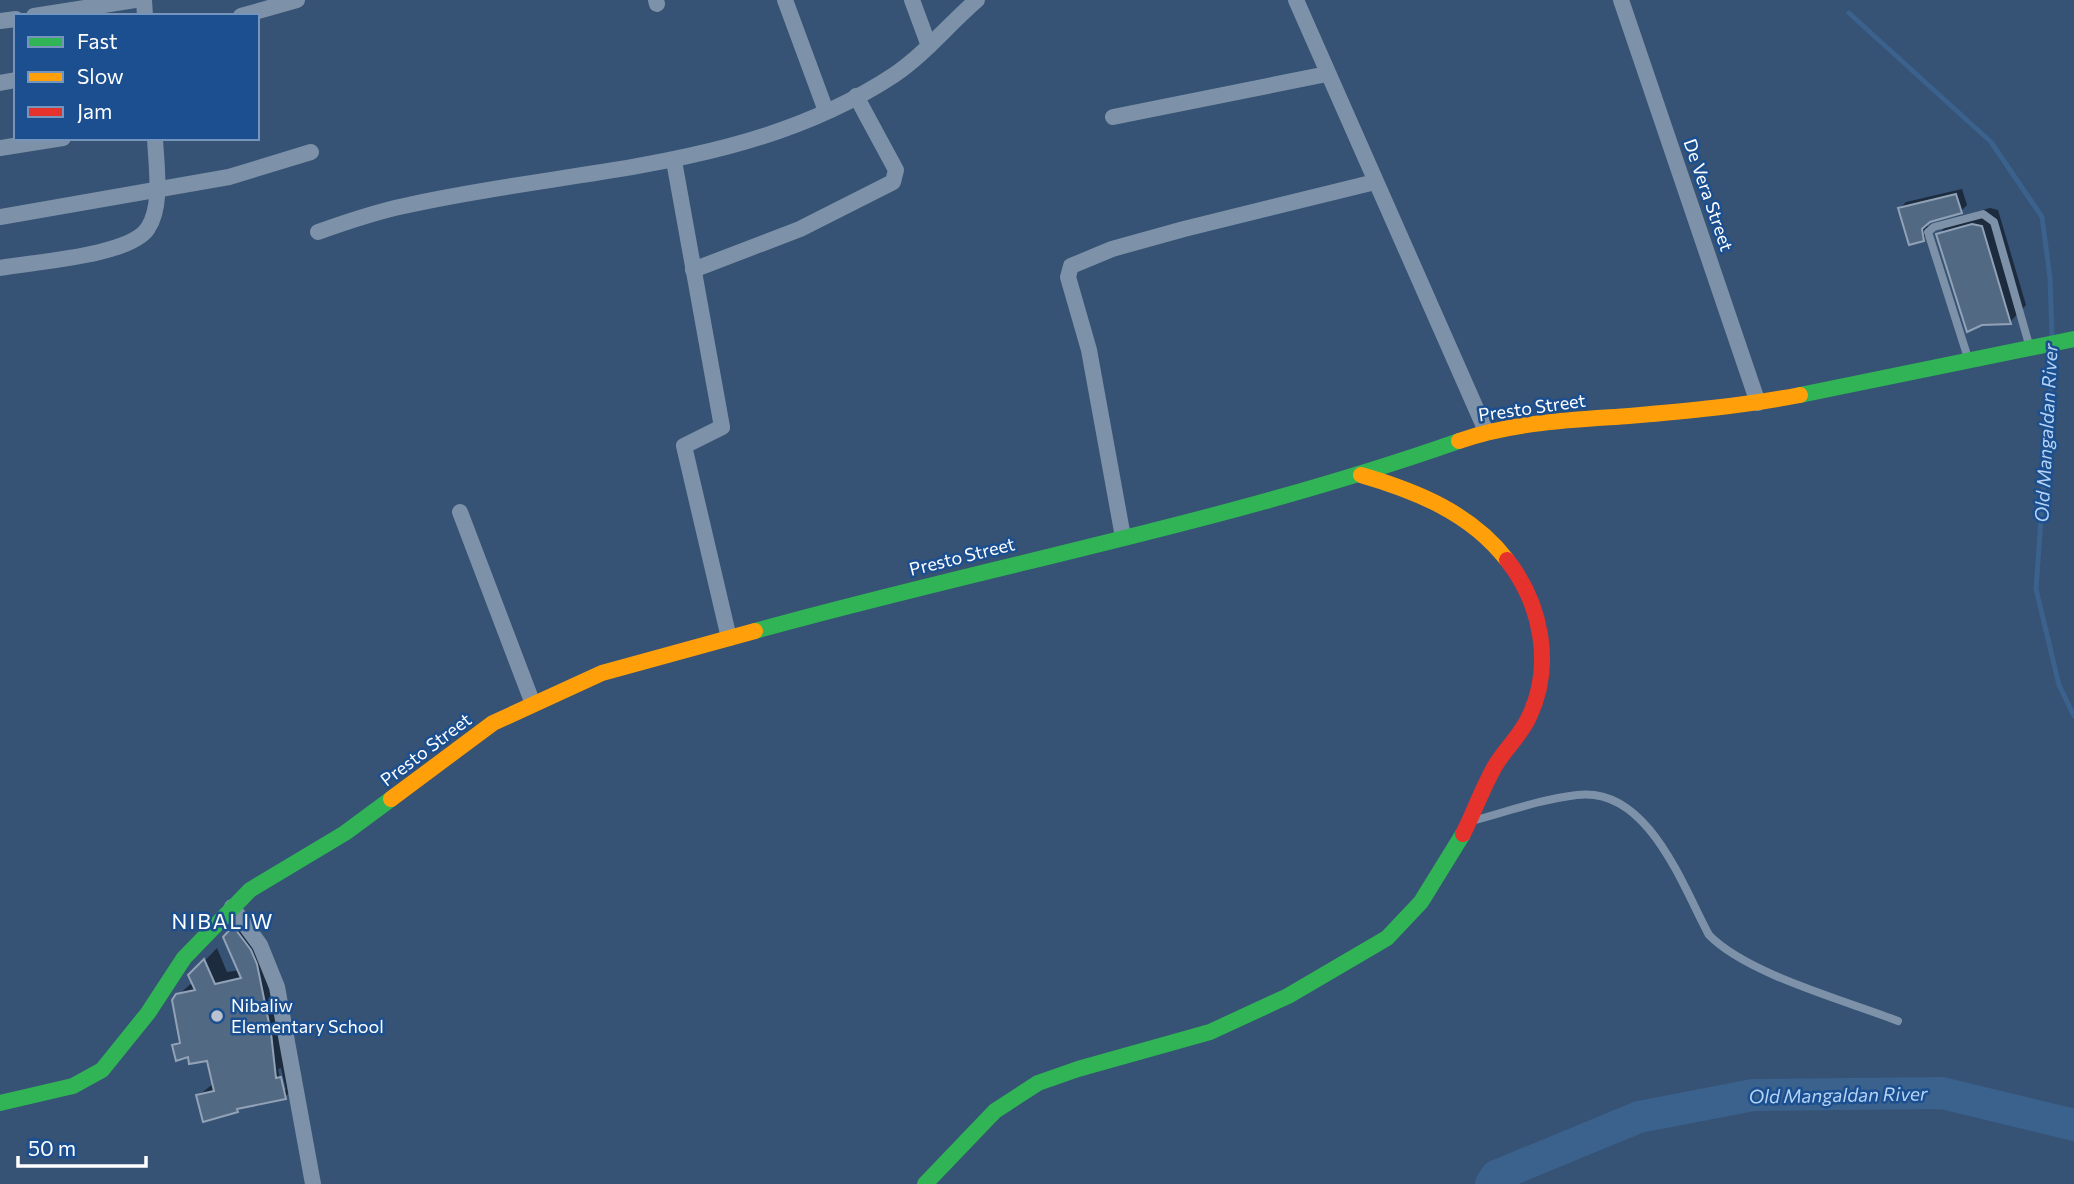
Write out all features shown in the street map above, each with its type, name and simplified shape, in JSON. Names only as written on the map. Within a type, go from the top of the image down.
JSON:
[{"type":"street","points":[[47,14],[135,0]]},
{"type":"street","points":[[248,14],[297,0]]},
{"type":"street","points":[[785,0],[825,111]]},
{"type":"street","points":[[912,0],[929,46]]},
{"type":"street","points":[[318,232],[405,205],[674,161],[786,129],[893,75],[929,46],[977,0]]},
{"type":"street","points":[[1296,0],[1486,431]]},
{"type":"street","name":"De Vera Street","points":[[1621,0],[1758,403]]},
{"type":"street","points":[[1113,117],[1327,74]]},
{"type":"street","points":[[693,271],[800,229],[893,182],[896,170],[856,96]]},
{"type":"street","points":[[0,148],[50,140]]},
{"type":"street","points":[[0,268],[118,248],[147,231],[152,220],[156,190],[155,140]]},
{"type":"street","points":[[0,218],[229,177],[311,152]]},
{"type":"street","points":[[674,161],[722,427],[684,446],[729,638]]},
{"type":"street","points":[[1123,537],[1089,350],[1068,277],[1070,265],[1112,249],[1184,229],[1375,182]]},
{"type":"street","name":"Presto Street","points":[[0,1103],[73,1086],[102,1070],[148,1013],[184,958],[232,907],[271,875],[345,833],[393,800],[467,740],[493,723],[601,673],[1123,537],[1245,508],[1361,475],[1486,431],[1569,420],[1707,410],[1758,403],[1968,358],[2069,340]]},
{"type":"street","points":[[925,1184],[986,1121],[1021,1091],[1047,1080],[1184,1041],[1236,1022],[1387,938],[1408,919],[1429,893],[1469,821],[1496,763],[1523,729],[1533,709],[1542,662],[1534,600],[1524,578],[1507,556],[1468,523],[1411,490],[1361,475]]},
{"type":"street","points":[[460,512],[533,704]]},
{"type":"street","points":[[232,907],[260,945],[277,987],[313,1184]]},
{"type":"lane","points":[[1968,358],[1928,232],[1934,227],[1983,214],[1994,222],[2033,347]]},
{"type":"lane","points":[[1469,821],[1578,795],[1597,795],[1627,807],[1651,829],[1709,935],[1721,948],[1749,964],[1898,1021]]},
{"type":"building","points":[[1956,194],[1962,213],[1930,222],[1922,229],[1924,241],[1909,245],[1898,208]]},
{"type":"building","points":[[1972,224],[1982,226],[2011,324],[1982,325],[1967,332],[1936,234]]},
{"type":"building","name":"Nibaliw Elementary School","points":[[233,926],[251,950],[257,964],[271,1033],[276,1078],[281,1077],[286,1099],[237,1109],[238,1112],[203,1122],[196,1095],[214,1091],[207,1061],[189,1064],[188,1057],[176,1061],[172,1045],[180,1043],[172,1000],[176,994],[195,990],[188,975],[204,959],[215,984],[241,978],[223,937]]},
{"type":"waterway","name":"Old Mangaldan River","points":[[1849,13],[1991,142],[2042,217],[2050,278],[2052,337]]},
{"type":"waterway","name":"Old Mangaldan River","points":[[2053,350],[2036,589],[2059,685],[2074,716]]},
{"type":"waterway","name":"Old Mangaldan River","points":[[1491,1184],[1496,1176],[1639,1117],[1753,1095],[1942,1093],[2074,1125]]},
{"type":"traffic: fast","points":[[1800,395],[2074,339]]},
{"type":"traffic: fast","points":[[755,631],[1197,520],[1372,470],[1459,441]]},
{"type":"traffic: fast","points":[[0,1103],[73,1086],[102,1070],[148,1013],[184,958],[250,890],[345,833],[391,799]]},
{"type":"traffic: fast","points":[[925,1184],[995,1111],[1038,1083],[1210,1032],[1288,996],[1387,938],[1421,902],[1463,834]]},
{"type":"traffic: slow","points":[[1459,441],[1500,430],[1543,423],[1714,408],[1800,395]]},
{"type":"traffic: slow","points":[[1361,475],[1402,488],[1441,506],[1477,529],[1507,560]]},
{"type":"traffic: slow","points":[[391,799],[493,723],[602,673],[755,631]]},
{"type":"traffic: jam","points":[[1463,834],[1495,766],[1529,717],[1541,677],[1540,635],[1535,615],[1519,577],[1507,560]]},
{"type":"place","name":"Nibaliw Elementary School","points":[[217,1016]]},
{"type":"district","name":"NIBALIW","points":[[223,922]]}]
